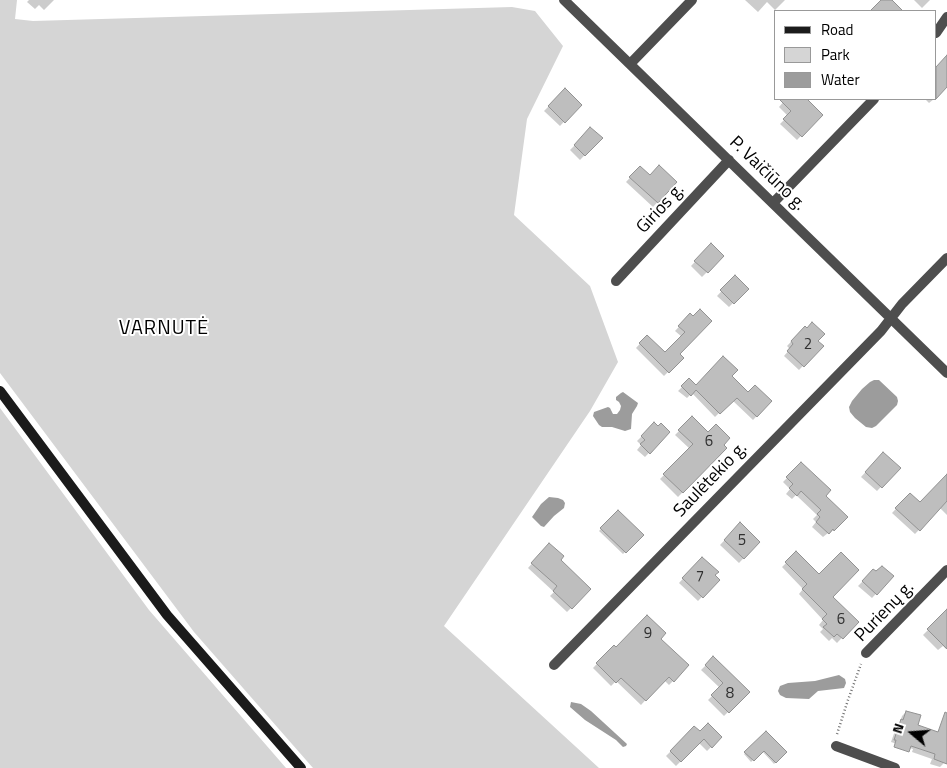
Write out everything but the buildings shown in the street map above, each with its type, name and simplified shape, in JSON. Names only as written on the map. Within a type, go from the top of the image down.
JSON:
[{"type":"main road","points":[[0,391],[167,615],[301,768]]},
{"type":"street","name":"P. Vaičiūno g.","points":[[564,0],[947,372]]},
{"type":"street","points":[[630,64],[692,0]]},
{"type":"street","points":[[937,32],[947,17]]},
{"type":"street","points":[[773,203],[873,100]]},
{"type":"street","name":"Girios g.","points":[[616,281],[729,160]]},
{"type":"street","name":"Saulėtekio g.","points":[[554,666],[704,510],[881,331],[902,304],[947,258]]},
{"type":"street","name":"Purienų g.","points":[[866,653],[947,570]]},
{"type":"street","points":[[836,742],[895,768]]},
{"type":"path","name":"Purienų g.","points":[[836,742],[848,700],[866,653]]},
{"type":"green space","points":[[0,0],[17,0],[15,19],[33,21],[512,7],[535,11],[563,46],[527,119],[514,215],[590,286],[618,362],[590,411],[444,626],[599,768],[313,768],[194,632],[0,373]]},
{"type":"green space","points":[[0,408],[149,610],[286,768],[0,768]]},
{"type":"water","points":[[874,380],[879,380],[897,397],[898,401],[897,405],[872,428],[866,427],[855,418],[850,412],[849,407],[862,389]]},
{"type":"water","points":[[623,392],[638,403],[632,414],[631,429],[625,431],[612,427],[602,427],[593,416],[594,412],[608,407],[613,414],[617,414],[621,406],[616,397]]},
{"type":"water","points":[[549,497],[558,498],[565,503],[564,508],[544,527],[532,517],[541,504]]},
{"type":"water","points":[[839,675],[845,679],[844,688],[818,691],[809,699],[786,698],[780,695],[778,691],[780,686],[788,683],[815,681]]},
{"type":"water","points":[[571,702],[581,704],[591,711],[627,744],[626,746],[623,747],[616,740],[585,720],[570,707]]},
{"type":"district","name":"VARNUTĖ","points":[[164,329]]}]
